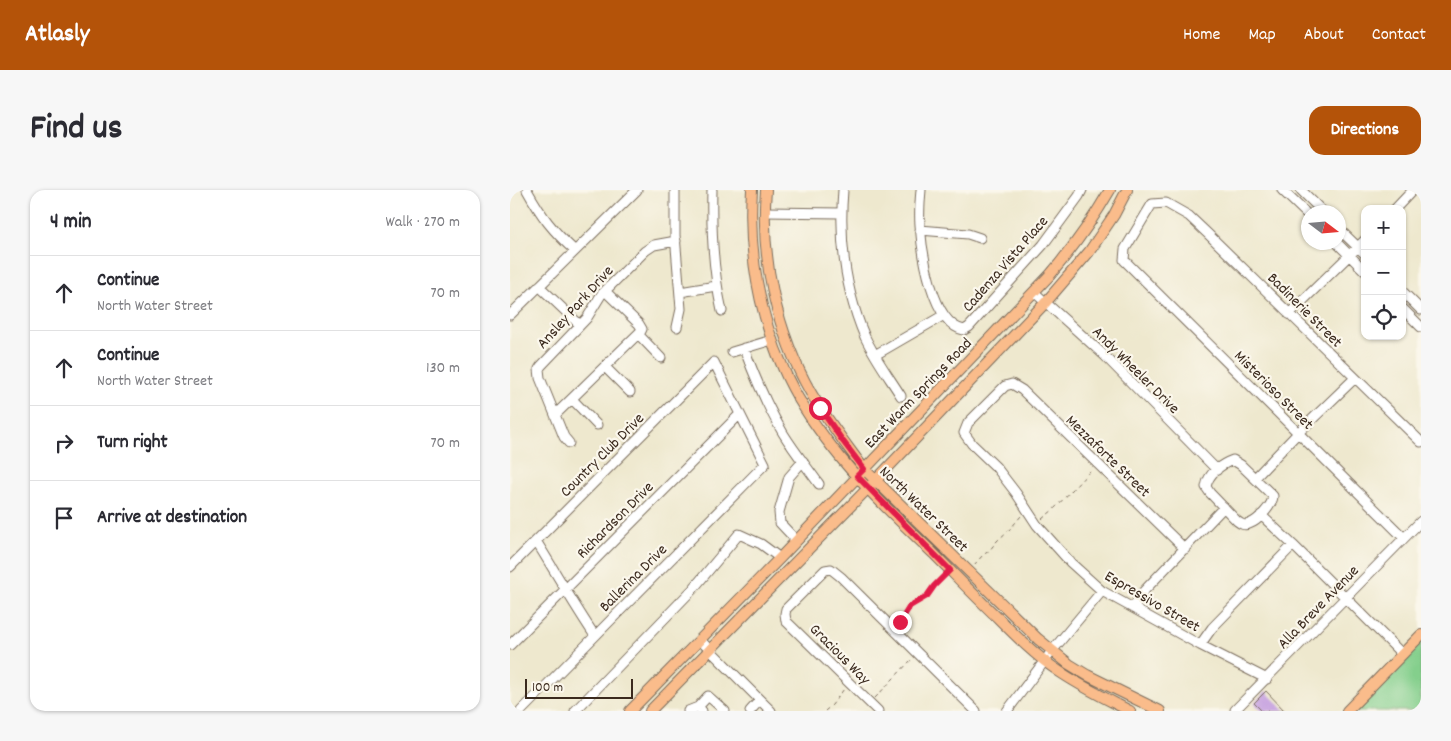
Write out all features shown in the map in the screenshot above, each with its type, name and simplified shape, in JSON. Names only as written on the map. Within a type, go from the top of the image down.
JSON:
[{"type":"main road","name":"North Water Street","points":[[752,190],[754,259],[764,313],[772,340],[784,371],[809,415],[832,447],[861,472],[950,570],[1014,634],[1056,670],[1130,711]]},
{"type":"main road","name":"North Water Street","points":[[766,190],[766,246],[771,280],[789,345],[816,400],[861,472]]},
{"type":"main road","name":"East Warm Springs Road","points":[[630,711],[780,558],[1034,292],[1079,239],[1110,190]]},
{"type":"main road","name":"East Warm Springs Road","points":[[650,711],[872,484],[1046,302],[1089,252],[1114,216],[1127,190]]},
{"type":"main road","name":"North Water Street","points":[[872,484],[969,571],[1052,652],[1087,675],[1160,711]]},
{"type":"main road","points":[[1347,711],[1402,654],[1417,645],[1421,635]]},
{"type":"street","points":[[527,190],[550,227],[575,251]]},
{"type":"street","points":[[510,314],[637,190]]},
{"type":"street","points":[[675,190],[676,241],[681,310],[677,327]]},
{"type":"street","points":[[712,190],[711,227],[716,286],[722,311]]},
{"type":"street","points":[[843,190],[841,213],[843,254],[851,296],[866,337],[875,355],[902,396]]},
{"type":"street","points":[[875,355],[944,315],[927,273],[920,230],[921,190]]},
{"type":"street","name":"Cadenza Vista Place","points":[[944,315],[956,327],[964,330],[969,327],[1040,249],[1082,190]]},
{"type":"street","points":[[1282,190],[1301,208]]},
{"type":"street","points":[[1301,190],[1317,205]]},
{"type":"street","points":[[1399,205],[1414,190]]},
{"type":"street","name":"Badinerie Street","points":[[1124,260],[1125,248],[1152,204],[1166,204],[1189,216],[1421,442]]},
{"type":"street","points":[[765,212],[841,213]]},
{"type":"street","points":[[920,230],[968,234],[980,238]]},
{"type":"street","points":[[1346,236],[1361,250]]},
{"type":"street","name":"Ansley Park Drive","points":[[568,443],[540,378],[539,369],[587,318],[605,290],[650,247],[676,241]]},
{"type":"street","points":[[1289,314],[1361,244]]},
{"type":"street","points":[[1344,250],[1361,267]]},
{"type":"street","name":"Misterioso Street","points":[[1124,260],[1404,538]]},
{"type":"street","points":[[539,286],[580,325]]},
{"type":"street","points":[[680,292],[716,286]]},
{"type":"street","points":[[555,415],[642,329],[640,324],[605,290]]},
{"type":"street","name":"Andy Wheeler Drive","points":[[1034,292],[1105,356],[1217,470]]},
{"type":"street","points":[[1406,295],[1421,310]]},
{"type":"street","points":[[1406,312],[1421,327]]},
{"type":"street","points":[[638,334],[661,358]]},
{"type":"street","points":[[732,352],[772,340]]},
{"type":"street","points":[[744,348],[756,380],[784,435],[819,484]]},
{"type":"street","name":"Country Club Drive","points":[[510,567],[714,362],[740,414]]},
{"type":"street","points":[[605,367],[630,392]]},
{"type":"street","points":[[1255,478],[1355,378]]},
{"type":"street","name":"Espressivo Street","points":[[1012,384],[1005,386],[968,423],[964,433],[972,444],[996,467],[1037,525],[1071,563],[1102,591],[1200,645],[1267,679]]},
{"type":"street","name":"Mezzaforte Street","points":[[1012,384],[1022,390],[1185,549]]},
{"type":"street","points":[[572,400],[597,425]]},
{"type":"street","name":"Ballerina Drive","points":[[521,711],[765,464],[740,414]]},
{"type":"street","name":"Richardson Drive","points":[[510,645],[740,414]]},
{"type":"street","points":[[1234,460],[1255,478],[1273,496],[1271,504],[1250,524],[1241,524],[1206,487],[1210,478],[1223,464],[1234,460]]},
{"type":"street","points":[[796,540],[782,526],[779,512],[789,477],[803,462]]},
{"type":"street","points":[[1134,608],[1140,595],[1224,507]]},
{"type":"street","points":[[1261,515],[1402,654]]},
{"type":"street","name":"Alla Breve Avenue","points":[[1235,710],[1421,522]]},
{"type":"street","points":[[575,711],[693,589],[739,534],[761,544],[780,558]]},
{"type":"street","points":[[536,541],[595,636]]},
{"type":"street","points":[[1200,645],[1212,628],[1293,545]]},
{"type":"street","name":"Gracious Way","points":[[878,711],[786,621],[785,614],[786,609],[821,573],[830,569],[841,577],[892,628]]},
{"type":"street","points":[[1007,711],[1102,591]]},
{"type":"street","points":[[892,628],[976,711]]},
{"type":"street","points":[[700,640],[770,711]]},
{"type":"street","points":[[688,711],[700,709],[708,696],[725,711]]},
{"type":"street","points":[[750,711],[760,700]]},
{"type":"path","points":[[1037,525],[1097,464]]},
{"type":"path","points":[[969,571],[1027,511]]},
{"type":"path","points":[[892,628],[900,622],[910,606],[927,596],[950,570]]},
{"type":"path","points":[[870,703],[918,653]]},
{"type":"path","points":[[826,711],[850,683]]},
{"type":"green space","points":[[1421,641],[1421,711],[1352,711]]},
{"type":"building","points":[[1266,691],[1285,711],[1262,711],[1254,703]]},
{"type":"route","points":[[820,408],[864,469],[857,476],[950,570],[927,596],[910,606],[900,622]]}]
